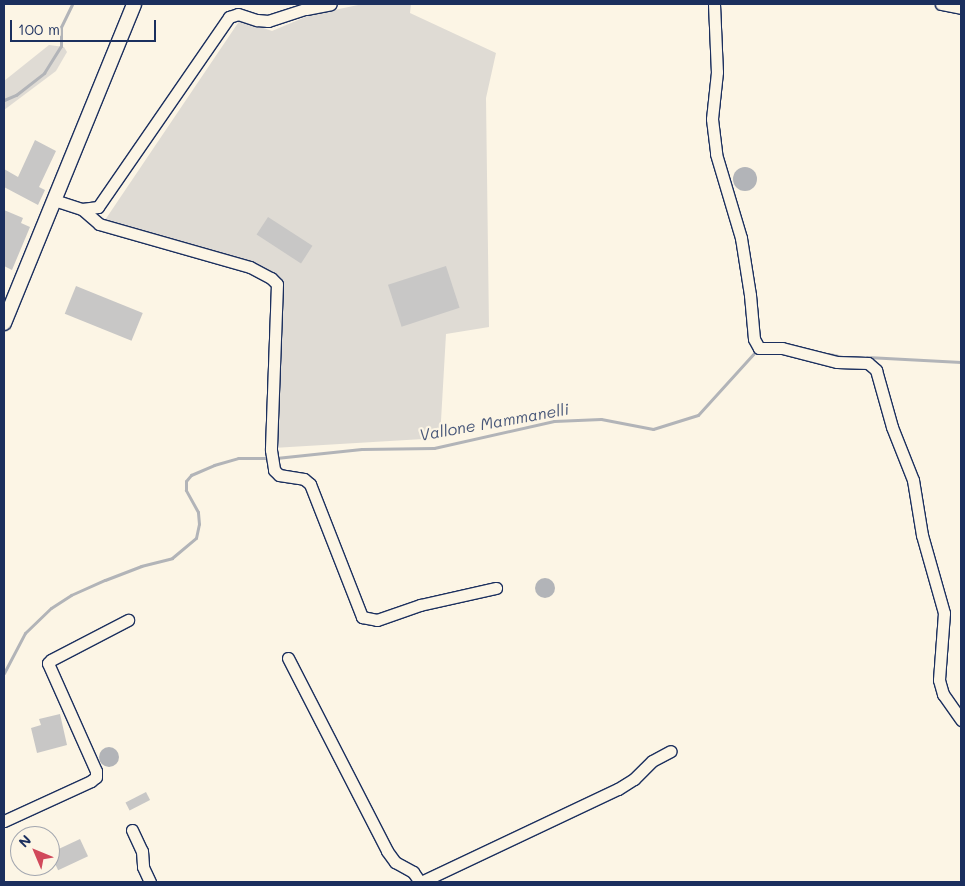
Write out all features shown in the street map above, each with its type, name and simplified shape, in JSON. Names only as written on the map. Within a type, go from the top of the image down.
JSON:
[{"type":"main road","points":[[4,323],[134,4]]},
{"type":"street","points":[[82,209],[98,207],[229,17],[238,14],[257,20],[268,21],[306,9],[331,4]]},
{"type":"street","points":[[714,4],[718,72],[712,119],[716,154],[741,238],[750,295],[754,339],[759,348],[782,348],[837,362],[868,363],[876,370],[892,427],[913,480],[922,535],[944,613],[939,680],[943,694],[961,720]]},
{"type":"street","points":[[941,4],[961,8]]},
{"type":"street","points":[[54,200],[82,209],[99,224],[250,267],[272,278],[277,284],[271,450],[274,470],[279,475],[304,479],[310,484],[362,617],[376,620],[420,605],[496,588]]},
{"type":"street","points":[[4,821],[91,781],[96,776],[96,770],[48,663],[50,660],[128,620]]},
{"type":"street","points":[[288,658],[387,851],[396,862],[413,872],[420,882],[618,789],[634,779],[652,762],[671,751]]},
{"type":"street","points":[[132,830],[142,851],[143,867],[150,882]]},
{"type":"shaded area","points":[[363,4],[411,4],[410,13],[496,53],[486,98],[489,327],[446,334],[440,438],[273,448],[281,280],[103,223],[240,20],[272,31],[310,15]]},
{"type":"shaded area","points":[[49,45],[64,47],[67,52],[56,71],[4,110],[4,81]]},
{"type":"shaded area","points":[[745,167],[750,168],[756,174],[756,184],[750,190],[745,191],[740,190],[734,184],[733,179],[734,174],[740,168]]},
{"type":"shaded area","points":[[541,578],[549,578],[555,584],[555,592],[549,598],[541,598],[535,592],[535,584]]},
{"type":"shaded area","points":[[109,747],[116,750],[119,757],[116,764],[109,767],[102,764],[99,757],[102,750]]},
{"type":"building","points":[[35,140],[56,151],[39,187],[45,190],[38,205],[4,187],[4,169],[18,177]]},
{"type":"building","points":[[4,210],[23,218],[21,223],[30,227],[12,270],[4,266]]},
{"type":"building","points":[[268,217],[312,246],[301,263],[257,235]]},
{"type":"building","points":[[446,266],[460,308],[402,327],[388,285]]},
{"type":"building","points":[[76,286],[143,313],[132,341],[65,314]]},
{"type":"building","points":[[60,714],[67,745],[37,753],[31,728],[41,725],[39,719]]},
{"type":"building","points":[[146,792],[150,800],[130,810],[126,802]]},
{"type":"building","points":[[80,839],[88,856],[60,869],[60,848]]},
{"type":"waterway","points":[[4,100],[16,95],[44,73],[61,46],[61,27],[72,4]]},
{"type":"waterway","name":"Vallone Mammanelli","points":[[276,458],[362,449],[434,448],[554,421],[601,419],[653,429],[698,415],[757,350]]},
{"type":"waterway","name":"Vallone Mammanelli","points":[[829,354],[843,357]]},
{"type":"waterway","name":"Vallone Mammanelli","points":[[867,357],[961,362]]},
{"type":"waterway","name":"Vallone Mammanelli","points":[[4,673],[25,633],[51,608],[71,595],[105,580],[141,566],[172,558],[196,538],[199,524],[198,512],[186,490],[186,481],[191,475],[214,465],[238,458],[270,458]]}]
